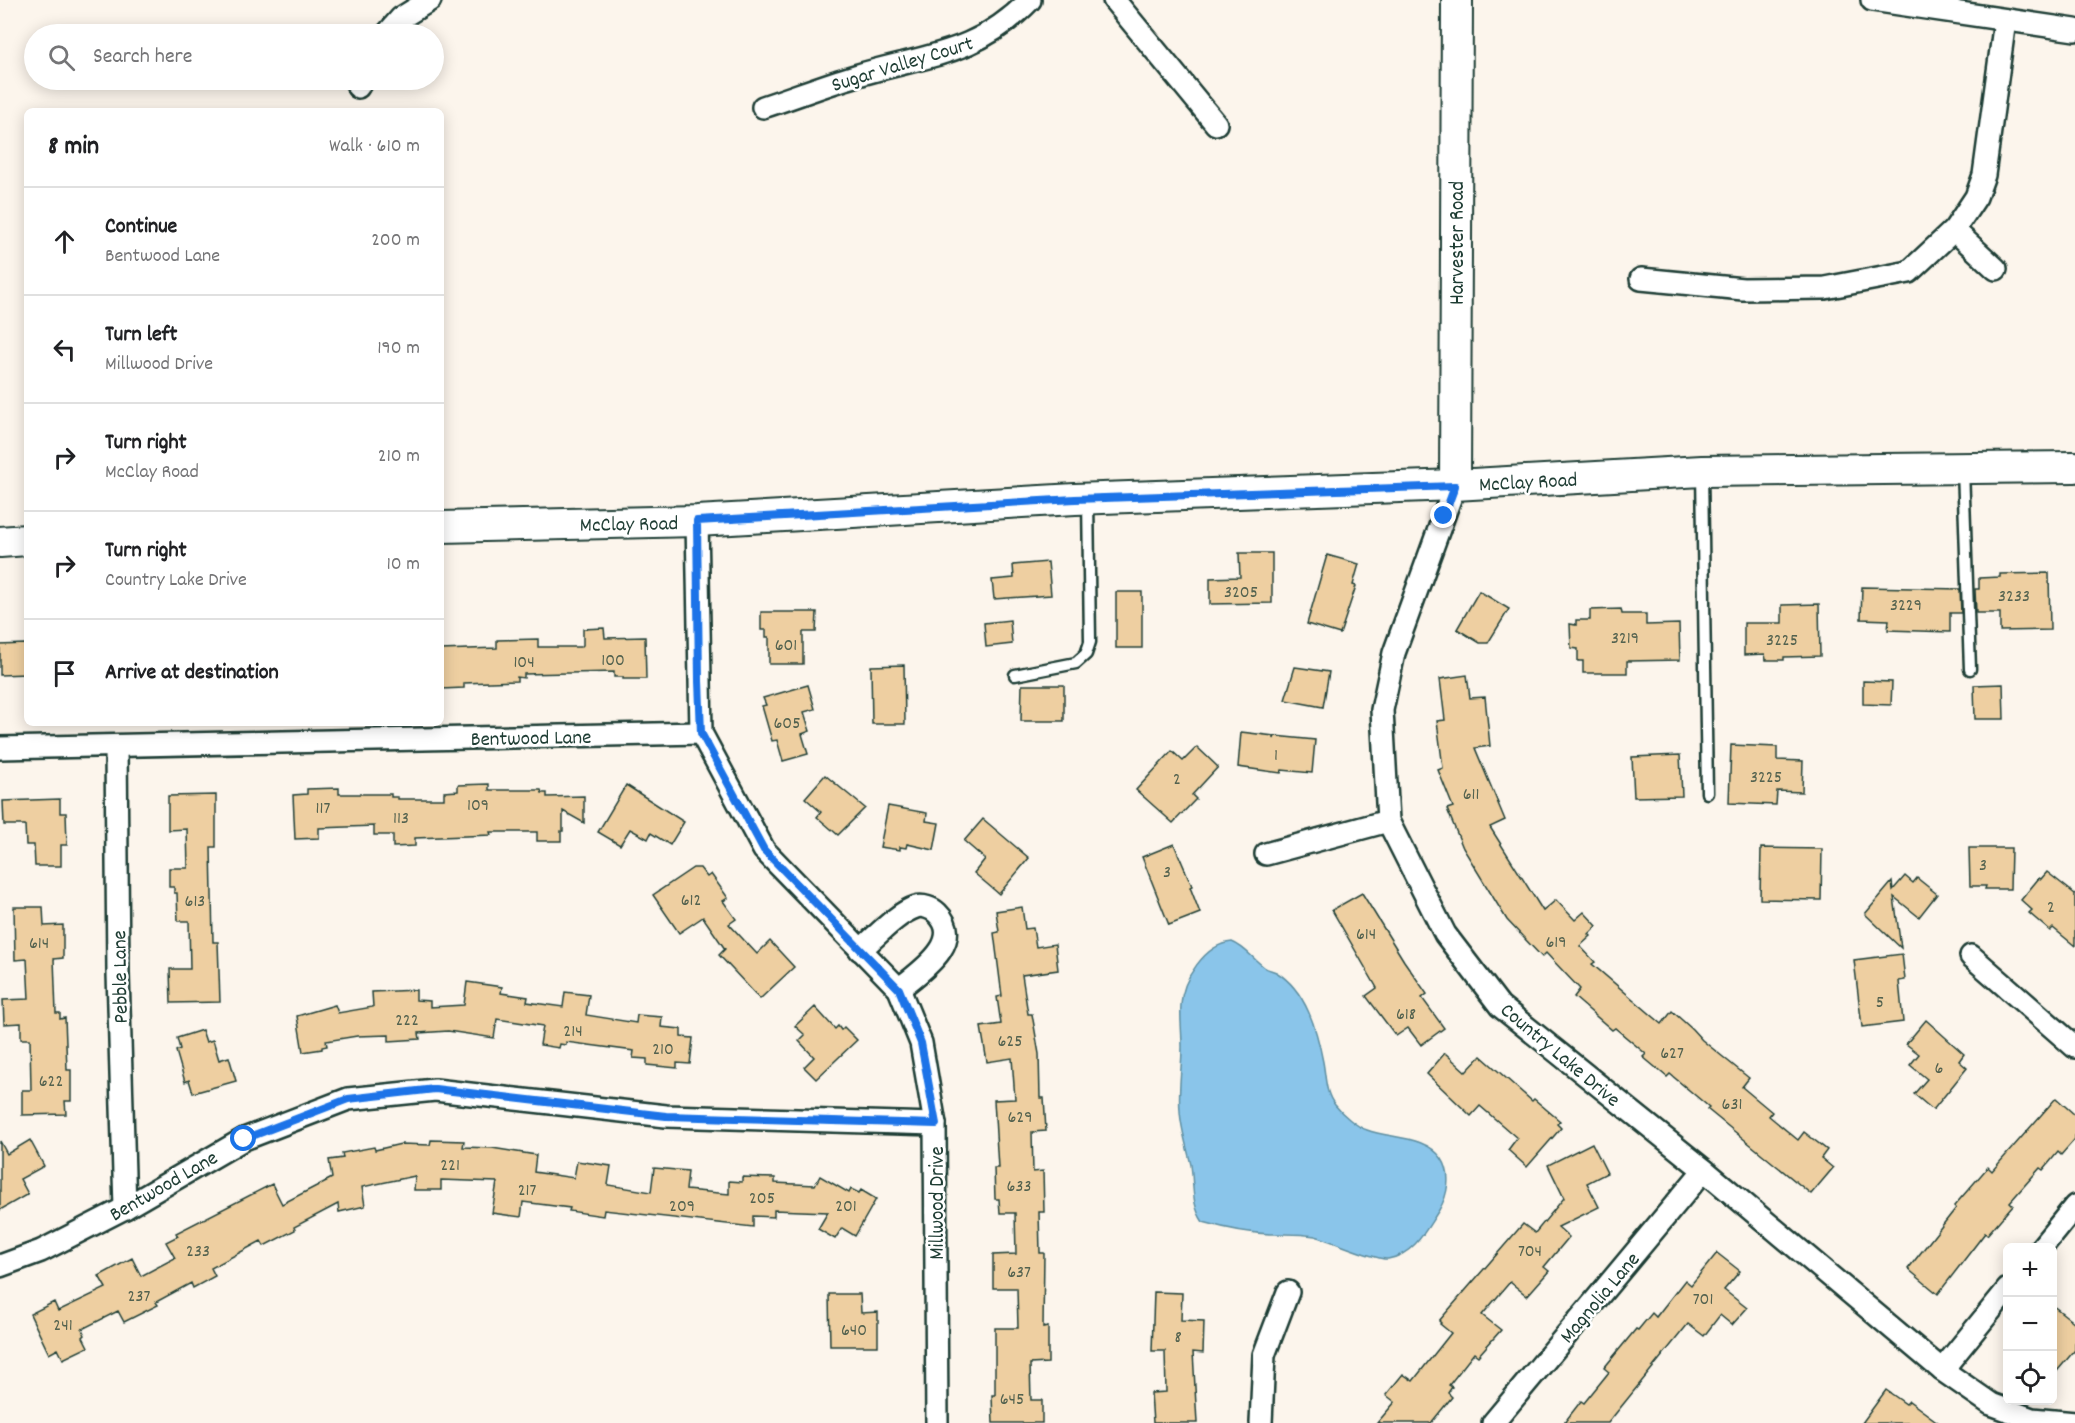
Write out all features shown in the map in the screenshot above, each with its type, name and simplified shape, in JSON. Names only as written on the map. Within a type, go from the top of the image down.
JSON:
[{"type":"main road","name":"Harvester Road","points":[[1455,486],[1457,0]]},
{"type":"main road","name":"McClay Road","points":[[444,527],[697,521],[1088,498],[1455,486],[1702,471],[2075,467]]},
{"type":"main road","points":[[0,542],[24,540]]},
{"type":"street","points":[[396,24],[401,18],[430,0]]},
{"type":"street","name":"Sugar Valley Court","points":[[763,108],[855,76],[959,49],[986,36],[1016,15],[1030,0]]},
{"type":"street","points":[[1114,0],[1216,124]]},
{"type":"street","points":[[1872,0],[2075,30]]},
{"type":"street","points":[[1641,279],[1743,289],[1825,288],[1909,272],[1954,230],[1976,197],[1984,175],[2005,20]]},
{"type":"street","points":[[1954,230],[1996,269]]},
{"type":"street","name":"Country Lake Drive","points":[[1455,486],[1394,653],[1382,710],[1388,821],[1445,933],[1500,1006],[1704,1170],[1942,1370],[1991,1404],[2032,1419],[2075,1423]]},
{"type":"street","name":"Millwood Drive","points":[[697,521],[701,733],[764,850],[899,989],[921,1043],[936,1124],[937,1423]]},
{"type":"street","name":"Bentwood Lane","points":[[0,748],[701,733]]},
{"type":"street","name":"Pebble Lane","points":[[116,746],[118,973],[125,1208]]},
{"type":"street","points":[[1266,854],[1388,821]]},
{"type":"street","points":[[860,950],[899,917],[916,907],[926,907],[936,911],[944,921],[945,947],[899,989]]},
{"type":"street","points":[[1971,956],[2075,1047]]},
{"type":"street","name":"Bentwood Lane","points":[[0,1266],[40,1251],[125,1208],[244,1139],[348,1099],[435,1089],[666,1116],[936,1124]]},
{"type":"street","name":"Magnolia Lane","points":[[1493,1423],[1704,1170]]},
{"type":"street","points":[[2045,1243],[2075,1206]]},
{"type":"street","points":[[1261,1423],[1264,1355],[1288,1292]]},
{"type":"street","points":[[1942,1370],[2003,1294]]},
{"type":"lane","points":[[1963,469],[1970,669]]},
{"type":"lane","points":[[1702,471],[1707,793]]},
{"type":"lane","points":[[1015,675],[1076,663],[1086,654],[1090,642],[1088,498]]},
{"type":"water","points":[[1232,942],[1264,967],[1276,972],[1286,980],[1302,1000],[1313,1024],[1323,1062],[1326,1085],[1335,1105],[1354,1123],[1363,1128],[1417,1142],[1435,1151],[1442,1159],[1448,1178],[1445,1198],[1424,1233],[1412,1247],[1397,1257],[1382,1259],[1315,1236],[1236,1230],[1203,1222],[1199,1215],[1196,1209],[1191,1165],[1180,1111],[1182,995],[1190,975],[1204,956],[1222,944]]},
{"type":"building","points":[[1239,553],[1272,553],[1272,603],[1210,604],[1210,578],[1240,577]]},
{"type":"building","points":[[1327,555],[1359,564],[1353,585],[1356,586],[1340,634],[1307,624]]},
{"type":"building","points":[[1048,562],[1051,595],[994,599],[992,580],[1014,578],[1013,565]]},
{"type":"building","points":[[2049,573],[2050,630],[2000,631],[2000,613],[1976,613],[1975,589],[1979,589],[1979,578],[2000,577],[2000,574]]},
{"type":"building","points":[[1862,587],[1960,589],[1961,613],[1950,613],[1950,632],[1888,630],[1889,620],[1861,619]]},
{"type":"building","points":[[1479,591],[1509,609],[1488,643],[1480,643],[1457,629]]},
{"type":"building","points":[[1116,592],[1142,592],[1142,648],[1116,648]]},
{"type":"building","points":[[1819,604],[1820,656],[1766,660],[1765,654],[1744,655],[1744,623],[1782,623],[1782,605]]},
{"type":"building","points":[[1621,609],[1622,614],[1646,614],[1646,625],[1679,624],[1680,660],[1627,661],[1627,673],[1583,673],[1583,661],[1578,661],[1578,649],[1571,648],[1570,624],[1576,625],[1576,620],[1590,620],[1590,610]]},
{"type":"building","points":[[761,612],[817,612],[816,632],[803,632],[803,664],[769,664],[769,637],[766,637],[766,630],[761,630]]},
{"type":"building","points":[[1010,620],[1012,644],[986,647],[984,623]]},
{"type":"building","points":[[604,628],[605,638],[645,637],[646,679],[623,679],[623,677],[614,677],[614,672],[524,674],[524,678],[517,677],[517,681],[464,683],[464,688],[444,689],[444,650],[497,648],[497,640],[538,639],[538,647],[581,647],[583,629]]},
{"type":"building","points":[[24,644],[24,674],[0,675],[0,645]]},
{"type":"building","points":[[904,665],[905,724],[872,724],[871,666]]},
{"type":"building","points":[[1295,667],[1329,672],[1323,707],[1285,700]]},
{"type":"building","points":[[1467,675],[1470,698],[1485,697],[1490,746],[1475,748],[1505,820],[1490,827],[1543,911],[1556,900],[1575,920],[1584,912],[1597,926],[1589,934],[1591,936],[1580,946],[1595,962],[1592,964],[1662,1024],[1672,1011],[1702,1040],[1749,1078],[1742,1087],[1772,1112],[1769,1116],[1798,1140],[1804,1132],[1827,1150],[1821,1158],[1833,1168],[1811,1194],[1707,1109],[1709,1107],[1670,1074],[1667,1077],[1643,1057],[1646,1054],[1615,1028],[1612,1030],[1574,997],[1580,989],[1546,953],[1542,957],[1507,920],[1463,848],[1447,809],[1453,807],[1438,770],[1443,768],[1437,721],[1445,720],[1440,679]]},
{"type":"building","points":[[1863,681],[1892,682],[1891,705],[1863,704]]},
{"type":"building","points":[[2003,684],[2004,719],[1975,719],[1974,685]]},
{"type":"building","points":[[808,685],[815,709],[804,712],[810,731],[802,734],[808,754],[783,761],[777,740],[772,741],[762,706],[766,705],[763,698]]},
{"type":"building","points":[[1022,685],[1064,685],[1064,721],[1021,721]]},
{"type":"building","points":[[1241,732],[1274,736],[1274,739],[1275,736],[1315,740],[1312,773],[1282,770],[1281,773],[1238,767]]},
{"type":"building","points":[[1731,745],[1777,747],[1777,760],[1803,761],[1802,792],[1777,791],[1776,805],[1729,803]]},
{"type":"building","points":[[1197,747],[1218,767],[1192,795],[1196,799],[1173,823],[1136,790],[1172,751],[1183,761]]},
{"type":"building","points":[[1680,755],[1682,796],[1634,797],[1632,757]]},
{"type":"building","points":[[825,775],[865,808],[838,835],[817,817],[821,812],[805,798]]},
{"type":"building","points":[[489,784],[489,790],[541,790],[542,793],[547,793],[547,797],[584,796],[584,823],[563,811],[561,841],[537,841],[537,832],[490,832],[491,835],[415,838],[415,846],[393,847],[393,835],[374,835],[374,826],[319,828],[319,838],[295,839],[293,795],[307,794],[307,789],[339,788],[339,794],[391,794],[391,797],[398,797],[398,799],[444,799],[444,792],[458,791],[458,785]]},
{"type":"building","points":[[626,785],[684,822],[670,845],[651,833],[648,839],[630,829],[620,845],[598,832]]},
{"type":"building","points":[[216,795],[216,847],[211,847],[213,942],[218,942],[220,1002],[171,1003],[170,969],[190,969],[189,921],[178,921],[177,893],[174,893],[174,887],[169,887],[169,868],[188,868],[187,829],[168,830],[168,796]]},
{"type":"building","points":[[60,799],[60,813],[66,813],[67,845],[61,845],[61,866],[35,866],[34,845],[26,845],[25,825],[4,825],[3,801]]},
{"type":"building","points":[[888,806],[927,813],[926,821],[939,823],[934,850],[907,844],[906,848],[900,847],[900,850],[880,847]]},
{"type":"building","points":[[983,819],[1029,858],[999,894],[974,873],[985,859],[964,841]]},
{"type":"building","points":[[1174,844],[1192,886],[1190,887],[1200,913],[1169,925],[1142,857]]},
{"type":"building","points":[[1761,848],[1822,849],[1821,900],[1760,899]]},
{"type":"building","points":[[1969,848],[2011,848],[2010,889],[1985,889],[1986,886],[1970,886]]},
{"type":"building","points":[[693,868],[700,868],[707,877],[711,874],[728,898],[723,901],[736,919],[729,924],[757,954],[770,941],[794,967],[760,999],[719,955],[725,949],[703,917],[679,933],[653,895]]},
{"type":"building","points":[[2047,872],[2075,894],[2075,946],[2053,928],[2050,931],[2029,913],[2032,910],[2021,900]]},
{"type":"building","points":[[1905,876],[1913,883],[1917,878],[1937,894],[1919,917],[1894,897],[1901,948],[1865,914],[1892,882],[1893,890]]},
{"type":"building","points":[[1362,893],[1427,994],[1422,998],[1444,1028],[1421,1045],[1408,1028],[1396,1036],[1366,996],[1377,988],[1332,910]]},
{"type":"building","points":[[14,907],[43,907],[44,926],[63,925],[63,958],[54,959],[56,1013],[60,1013],[60,1019],[65,1018],[67,1070],[71,1070],[71,1101],[65,1101],[66,1114],[22,1115],[22,1090],[31,1090],[30,1039],[21,1039],[21,1023],[4,1024],[3,1000],[29,999],[27,959],[15,960]]},
{"type":"building","points":[[1022,907],[1025,929],[1033,928],[1036,947],[1055,944],[1058,970],[1022,975],[1028,1014],[1032,1014],[1039,1054],[1040,1098],[1044,1098],[1046,1131],[1032,1132],[1033,1172],[1043,1171],[1044,1212],[1039,1212],[1040,1253],[1044,1253],[1043,1328],[1048,1327],[1048,1363],[1030,1364],[1031,1400],[1042,1400],[1042,1423],[993,1423],[995,1328],[1018,1328],[1017,1288],[993,1288],[993,1255],[1016,1254],[1015,1213],[1000,1213],[999,1199],[995,1199],[994,1168],[998,1168],[994,1100],[1015,1099],[1012,1058],[987,1062],[981,1027],[1001,1024],[997,997],[1002,996],[994,933],[999,932],[996,911]]},
{"type":"building","points":[[1902,954],[1905,980],[1899,981],[1903,1022],[1862,1027],[1854,960]]},
{"type":"building","points":[[467,982],[502,987],[501,993],[528,997],[527,1002],[563,1007],[565,992],[589,995],[586,1015],[636,1023],[637,1015],[662,1017],[661,1027],[681,1029],[681,1037],[693,1038],[690,1064],[677,1063],[677,1068],[647,1065],[647,1059],[633,1058],[634,1051],[566,1042],[566,1045],[560,1044],[559,1048],[540,1045],[543,1026],[497,1019],[494,1038],[448,1031],[419,1033],[420,1039],[389,1041],[389,1035],[357,1036],[326,1041],[327,1046],[322,1049],[303,1052],[297,1016],[335,1005],[338,1013],[373,1007],[372,992],[416,990],[416,1000],[430,1001],[430,1007],[464,1005]]},
{"type":"building","points":[[815,1007],[835,1029],[838,1026],[841,1030],[844,1027],[857,1040],[816,1079],[804,1067],[814,1057],[799,1041],[805,1035],[795,1026]]},
{"type":"building","points":[[1926,1020],[1964,1054],[1959,1061],[1967,1068],[1933,1110],[1914,1094],[1927,1079],[1910,1065],[1919,1054],[1906,1044]]},
{"type":"building","points":[[202,1030],[206,1042],[213,1040],[219,1060],[229,1057],[236,1081],[193,1093],[189,1080],[185,1082],[176,1051],[180,1049],[177,1038]]},
{"type":"building","points":[[1445,1053],[1466,1072],[1481,1056],[1532,1101],[1534,1099],[1560,1121],[1557,1124],[1561,1128],[1527,1167],[1508,1150],[1517,1138],[1480,1106],[1471,1116],[1427,1074]]},
{"type":"building","points":[[2056,1098],[2075,1115],[2075,1139],[2061,1155],[2058,1152],[2043,1170],[2040,1168],[2010,1202],[2013,1205],[1987,1235],[1985,1233],[1938,1294],[1908,1269],[1956,1208],[1954,1206],[1988,1167],[1992,1171]]},
{"type":"building","points":[[30,1140],[44,1166],[20,1179],[28,1194],[0,1210],[0,1141],[7,1154]]},
{"type":"building","points":[[431,1140],[464,1141],[463,1147],[492,1148],[536,1155],[534,1172],[574,1178],[577,1161],[611,1166],[608,1185],[651,1192],[654,1168],[688,1171],[686,1190],[729,1194],[729,1181],[742,1182],[742,1177],[775,1178],[775,1183],[815,1185],[820,1176],[849,1193],[851,1189],[859,1193],[861,1190],[876,1199],[855,1236],[842,1228],[835,1239],[818,1229],[828,1212],[774,1210],[774,1217],[753,1216],[753,1227],[604,1210],[603,1216],[569,1211],[570,1208],[523,1202],[521,1217],[492,1213],[497,1182],[441,1180],[441,1190],[414,1190],[415,1176],[362,1187],[365,1206],[339,1212],[338,1204],[264,1246],[261,1241],[211,1268],[215,1276],[193,1288],[191,1283],[156,1302],[158,1305],[124,1322],[118,1311],[82,1329],[88,1347],[63,1359],[58,1349],[49,1354],[30,1314],[54,1302],[58,1311],[106,1288],[99,1276],[132,1258],[141,1276],[175,1258],[166,1242],[178,1236],[176,1233],[272,1184],[282,1204],[332,1178],[329,1160],[343,1158],[342,1153],[374,1147],[375,1150],[401,1144],[430,1145]]},
{"type":"building","points":[[1592,1143],[1607,1173],[1587,1183],[1599,1207],[1558,1227],[1569,1237],[1544,1267],[1549,1271],[1527,1296],[1510,1282],[1482,1315],[1501,1330],[1478,1356],[1474,1353],[1449,1385],[1452,1387],[1448,1393],[1452,1397],[1431,1423],[1377,1423],[1395,1402],[1386,1395],[1403,1374],[1413,1381],[1451,1333],[1439,1321],[1523,1224],[1535,1233],[1564,1198],[1548,1165]]},
{"type":"building","points":[[1717,1253],[1740,1271],[1724,1290],[1747,1308],[1732,1325],[1720,1315],[1704,1336],[1688,1324],[1608,1423],[1564,1423],[1581,1401],[1584,1403],[1609,1372],[1604,1368],[1636,1329],[1638,1330],[1652,1313],[1656,1317],[1685,1280],[1691,1285]]},
{"type":"building","points":[[1154,1292],[1182,1293],[1181,1320],[1204,1321],[1203,1353],[1193,1352],[1197,1423],[1153,1423],[1151,1393],[1166,1392],[1165,1351],[1152,1351]]},
{"type":"building","points":[[829,1294],[860,1294],[861,1313],[878,1312],[878,1346],[830,1346]]},
{"type":"building","points":[[2057,1309],[2075,1323],[2075,1350],[2057,1371]]},
{"type":"building","points":[[1886,1390],[1906,1404],[1909,1401],[1939,1423],[1862,1423]]},
{"type":"route","points":[[244,1139],[348,1099],[435,1089],[666,1116],[936,1124],[921,1043],[899,989],[764,850],[701,733],[697,521],[1075,499],[1455,486],[1444,516]]}]
